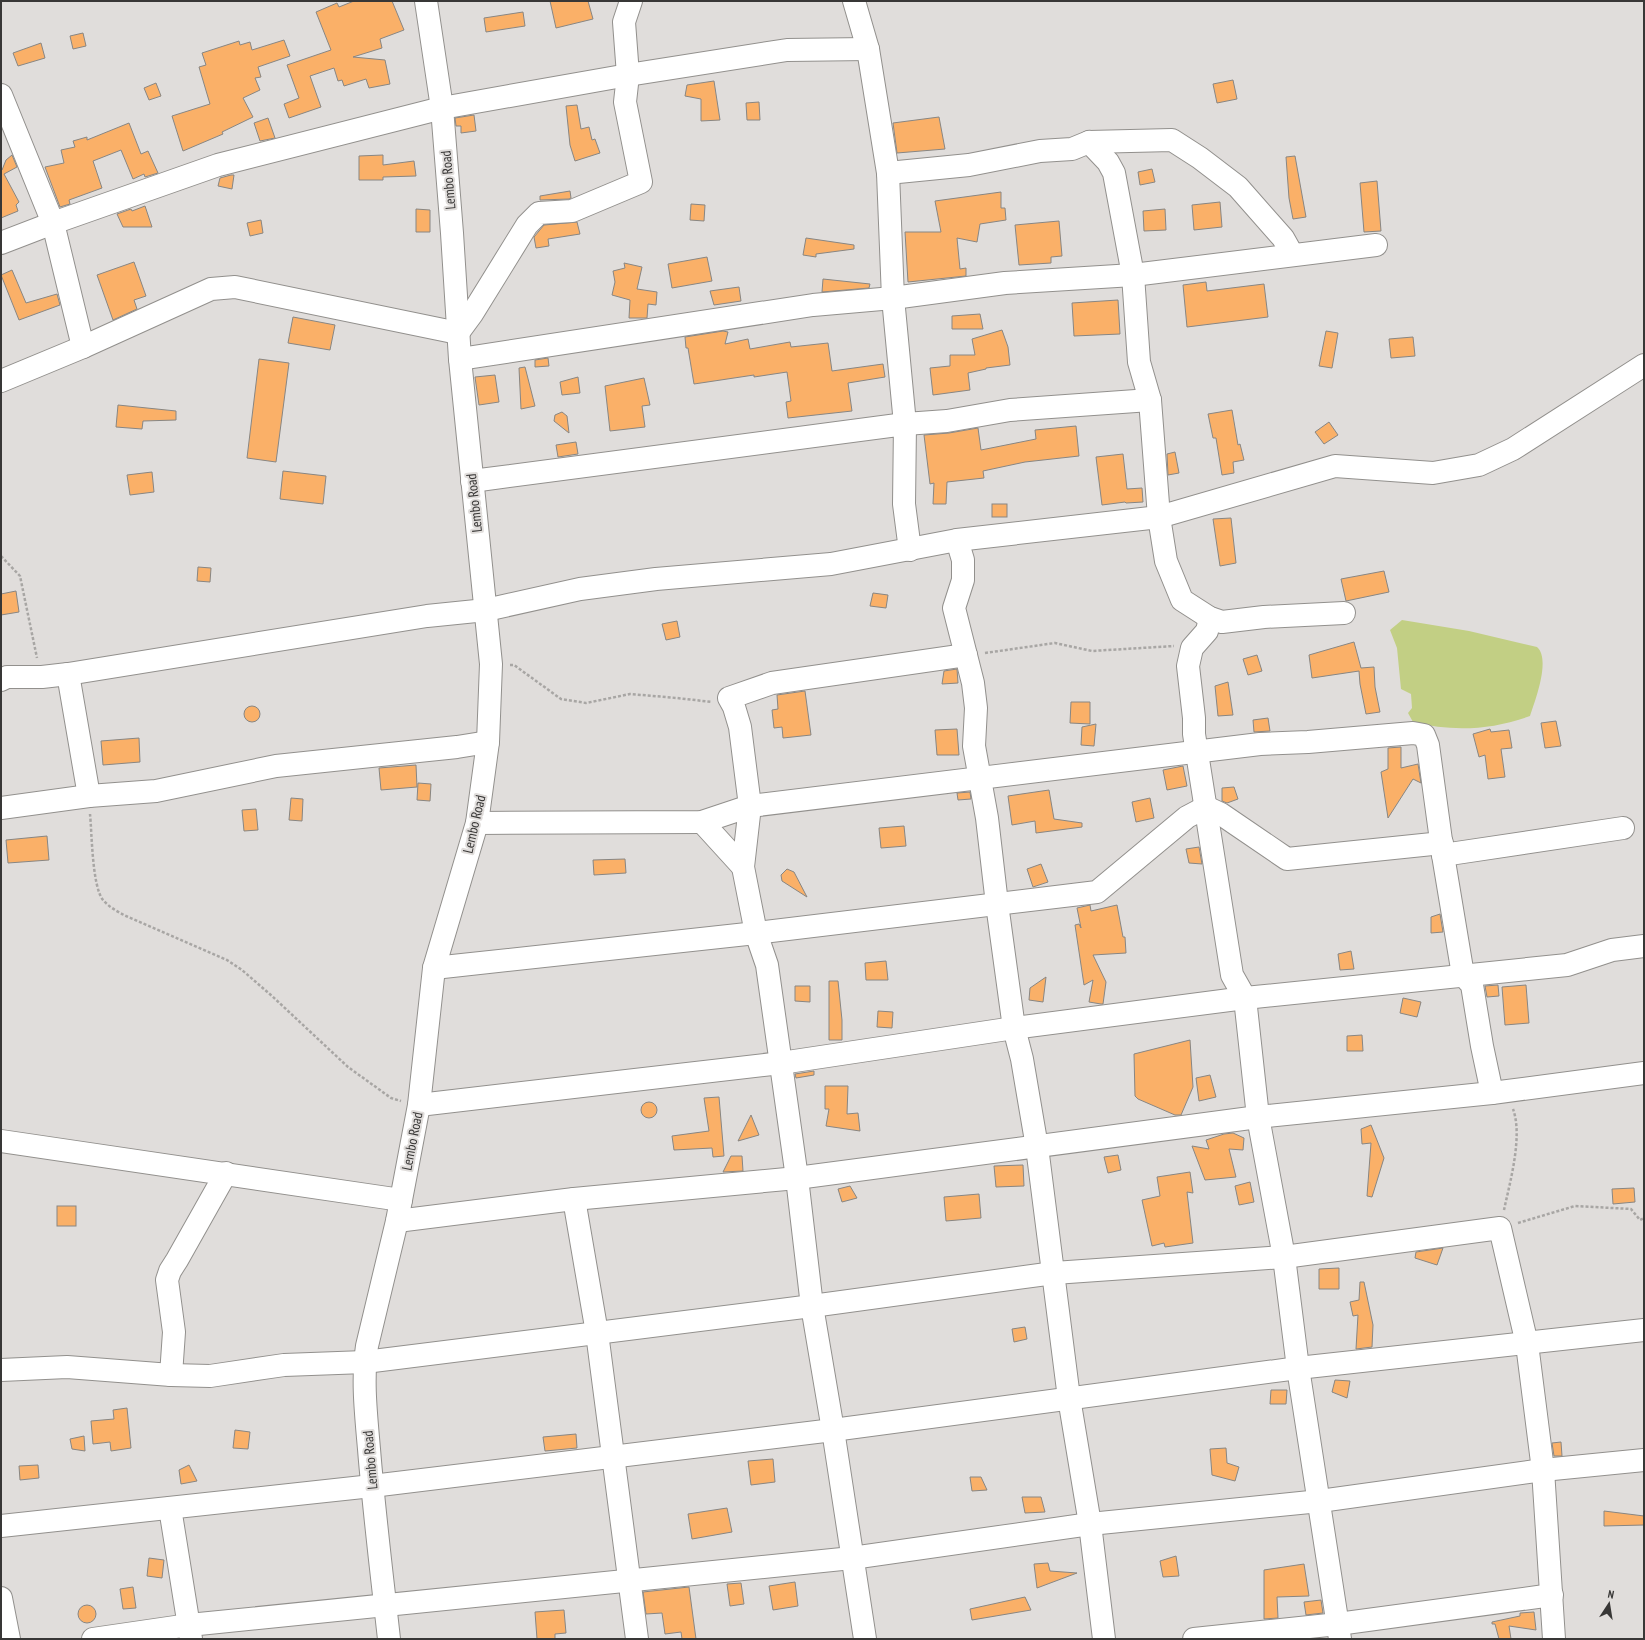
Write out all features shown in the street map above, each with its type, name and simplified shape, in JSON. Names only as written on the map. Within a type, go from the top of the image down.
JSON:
[{"type":"street","name":"Lembo Road","points":[[388,1639],[372,1486],[364,1381],[365,1362],[367,1346],[397,1221],[419,1105],[434,968],[477,823],[488,742],[491,664],[460,359],[442,108],[426,1]]},
{"type":"street","points":[[613,1],[624,22]]},
{"type":"street","points":[[1,381],[83,347],[211,289],[235,287],[458,332],[472,314],[527,225],[539,213],[572,211],[641,182],[625,102],[628,75],[624,22],[630,1]]},
{"type":"street","points":[[854,1],[868,49],[888,173],[893,298],[905,424],[904,504],[910,550]]},
{"type":"street","points":[[1,243],[53,223],[218,165],[442,108],[628,75],[787,50],[868,49]]},
{"type":"street","points":[[1,95],[53,223],[83,347]]},
{"type":"street","points":[[888,173],[969,164],[1040,151],[1072,149],[1089,142],[1172,140],[1200,158],[1238,188],[1283,238],[1292,254]]},
{"type":"street","points":[[1089,142],[1108,162],[1114,173],[1133,275],[1139,362],[1150,400],[1159,517],[1166,561],[1182,600],[1210,618],[1222,622],[1264,617],[1344,613]]},
{"type":"street","points":[[460,359],[813,305],[893,298],[1005,283],[1133,275],[1292,254],[1376,245]]},
{"type":"street","points":[[1,680],[7,677],[42,677],[68,674],[427,616],[486,610],[580,589],[656,579],[831,564],[957,540],[1159,517],[1335,466],[1433,473],[1479,465],[1513,449],[1644,365]]},
{"type":"street","points":[[472,481],[905,424],[947,421],[1010,410],[1150,400]]},
{"type":"street","points":[[957,540],[963,560],[963,580],[954,608],[973,683],[976,708],[974,746],[987,818],[1014,1028],[1022,1059],[1037,1147],[1069,1398],[1090,1524],[1104,1639]]},
{"type":"street","points":[[1210,618],[1207,631],[1192,648],[1188,666],[1196,752],[1232,976],[1245,998],[1258,1117],[1284,1256],[1298,1368],[1320,1501],[1339,1631]]},
{"type":"street","points":[[865,1639],[833,1430],[812,1306],[797,1178],[767,965],[756,933],[744,867],[750,806],[740,727],[734,707],[729,698],[772,683],[966,655]]},
{"type":"street","points":[[68,674],[89,796]]},
{"type":"street","points":[[477,823],[702,822],[750,806],[1260,744],[1308,742],[1413,733],[1424,735],[1428,745],[1442,849],[1463,975],[1472,985],[1482,1046],[1499,1092]]},
{"type":"street","points":[[1,808],[89,796],[156,791],[276,766],[457,747],[488,742]]},
{"type":"street","points":[[1206,807],[1221,814],[1287,859],[1442,849],[1623,828]]},
{"type":"street","points":[[434,968],[756,933],[1097,892],[1187,817],[1206,807]]},
{"type":"street","points":[[702,822],[744,867]]},
{"type":"street","points":[[419,1105],[781,1063],[1014,1028],[1245,998],[1567,965],[1612,950],[1644,946]]},
{"type":"street","points":[[397,1221],[574,1199],[797,1178],[1258,1117],[1499,1092],[1644,1072]]},
{"type":"street","points":[[1,1141],[401,1200]]},
{"type":"street","points":[[171,1375],[174,1332],[167,1280],[170,1271],[226,1173]]},
{"type":"street","points":[[574,1199],[597,1333],[630,1581],[636,1639]]},
{"type":"street","points":[[1,1370],[67,1367],[171,1375],[210,1376],[284,1365],[365,1362],[1054,1274],[1284,1256],[1500,1228],[1527,1344],[1543,1470],[1554,1639]]},
{"type":"street","points":[[1,1526],[372,1486],[833,1430],[1298,1368],[1644,1330]]},
{"type":"street","points":[[93,1639],[190,1632],[385,1605],[852,1558],[1090,1524],[1320,1501],[1543,1470],[1644,1460]]},
{"type":"street","points":[[170,1508],[190,1632]]},
{"type":"street","points":[[1194,1639],[1339,1631],[1552,1595]]},
{"type":"street","points":[[2,1610],[9,1639]]},
{"type":"path","points":[[1,556],[20,576],[42,677]]},
{"type":"path","points":[[966,655],[1055,643],[1092,651],[1180,645],[1192,648]]},
{"type":"path","points":[[491,664],[514,665],[561,699],[586,704],[630,694],[720,703],[729,698]]},
{"type":"path","points":[[89,796],[97,887],[103,899],[111,908],[227,960],[242,970],[272,996],[353,1071],[391,1098],[419,1105]]},
{"type":"path","points":[[1499,1092],[1514,1112],[1517,1131],[1515,1153],[1500,1228],[1575,1206],[1630,1209],[1640,1220],[1644,1218]]},
{"type":"green space","points":[[1402,620],[1469,631],[1537,647],[1541,653],[1543,661],[1541,680],[1530,716],[1501,724],[1472,728],[1443,727],[1413,722],[1408,713],[1412,708],[1411,694],[1401,689],[1397,648],[1390,630]]},
{"type":"building","points":[[354,1],[392,1],[404,30],[380,39],[382,48],[353,57],[385,60],[390,84],[369,88],[366,79],[344,86],[342,80],[338,81],[334,68],[310,76],[321,107],[289,118],[284,104],[299,98],[287,65],[331,50],[316,12],[337,3],[339,7]]},
{"type":"building","points":[[550,1],[588,1],[593,19],[556,28]]},
{"type":"building","points":[[523,12],[525,26],[486,32],[484,18]]},
{"type":"building","points":[[83,33],[86,46],[73,49],[70,36]]},
{"type":"building","points":[[284,40],[290,56],[258,67],[261,77],[255,78],[260,90],[243,98],[253,117],[222,132],[223,134],[183,151],[172,116],[210,104],[199,67],[206,65],[202,53],[239,41],[240,45],[250,42],[252,50]]},
{"type":"building","points":[[41,43],[45,58],[18,66],[13,53]]},
{"type":"building","points":[[1233,80],[1237,99],[1217,103],[1213,84]]},
{"type":"building","points":[[714,81],[720,120],[701,121],[701,99],[685,96],[687,85]]},
{"type":"building","points":[[156,83],[161,96],[149,100],[144,88]]},
{"type":"building","points":[[759,102],[760,120],[747,120],[746,103]]},
{"type":"building","points":[[577,105],[581,129],[589,127],[592,140],[595,139],[600,153],[575,161],[570,145],[566,106]]},
{"type":"building","points":[[474,115],[476,131],[461,133],[461,126],[456,126],[455,118]]},
{"type":"building","points":[[939,117],[945,149],[897,153],[893,123]]},
{"type":"building","points":[[268,118],[275,138],[260,141],[254,123]]},
{"type":"building","points":[[129,123],[141,154],[148,151],[158,173],[145,177],[144,174],[133,179],[121,150],[93,161],[102,188],[69,200],[70,204],[60,207],[45,167],[64,163],[61,150],[75,147],[73,141],[87,137],[87,140]]},
{"type":"building","points":[[12,155],[17,167],[4,174],[19,202],[16,205],[18,211],[1,218],[1,168],[2,170],[6,160]]},
{"type":"building","points":[[383,155],[383,165],[414,161],[416,176],[383,177],[383,180],[359,180],[359,156]]},
{"type":"building","points":[[1295,156],[1306,217],[1293,219],[1289,198],[1286,157]]},
{"type":"building","points":[[1152,169],[1155,182],[1140,185],[1138,172]]},
{"type":"building","points":[[234,175],[232,189],[218,186],[220,178]]},
{"type":"building","points":[[1377,181],[1381,231],[1364,232],[1360,183]]},
{"type":"building","points":[[570,191],[571,198],[569,199],[540,200],[540,196]]},
{"type":"building","points":[[1001,192],[1001,208],[1005,208],[1006,220],[980,224],[977,242],[957,238],[960,269],[966,268],[966,276],[908,282],[905,232],[941,232],[935,201]]},
{"type":"building","points":[[1220,202],[1222,227],[1194,230],[1192,205]]},
{"type":"building","points":[[691,204],[705,205],[704,221],[690,220]]},
{"type":"building","points":[[145,206],[152,227],[123,227],[117,214],[131,209],[132,211]]},
{"type":"building","points":[[416,209],[430,210],[430,232],[416,232]]},
{"type":"building","points":[[1165,209],[1166,230],[1144,231],[1143,211]]},
{"type":"building","points":[[261,220],[263,233],[250,236],[247,223]]},
{"type":"building","points":[[1059,221],[1062,256],[1051,257],[1051,263],[1019,265],[1015,225]]},
{"type":"building","points":[[577,222],[580,234],[548,239],[549,246],[536,248],[534,237],[544,225]]},
{"type":"building","points":[[806,238],[854,245],[854,249],[816,254],[816,257],[803,255]]},
{"type":"building","points":[[707,257],[712,281],[672,288],[668,264]]},
{"type":"building","points":[[134,262],[146,296],[134,300],[137,309],[113,320],[97,275]]},
{"type":"building","points":[[624,263],[642,267],[637,289],[657,292],[656,305],[648,304],[647,318],[629,318],[630,300],[612,295],[615,282],[613,271],[625,268]]},
{"type":"building","points":[[12,270],[26,303],[57,294],[60,305],[19,320],[1,275]]},
{"type":"building","points":[[823,279],[870,284],[869,288],[822,292]]},
{"type":"building","points":[[1206,282],[1207,291],[1264,284],[1268,317],[1187,327],[1183,285]]},
{"type":"building","points":[[739,287],[741,301],[714,305],[710,291]]},
{"type":"building","points":[[1118,300],[1120,334],[1074,336],[1072,303]]},
{"type":"building","points":[[980,314],[983,329],[952,329],[952,316]]},
{"type":"building","points":[[293,317],[335,325],[330,350],[288,343]]},
{"type":"building","points":[[1002,330],[1008,347],[1010,365],[986,368],[968,373],[970,390],[933,395],[930,368],[950,366],[950,355],[975,355],[972,339]]},
{"type":"building","points":[[723,331],[728,332],[725,344],[748,339],[750,349],[790,342],[791,347],[828,343],[832,371],[883,364],[885,377],[848,383],[852,411],[788,418],[786,402],[791,401],[787,372],[754,377],[754,375],[694,384],[685,337]]},
{"type":"building","points":[[1326,331],[1338,333],[1332,368],[1319,366]]},
{"type":"building","points":[[1413,337],[1415,356],[1391,358],[1389,339]]},
{"type":"building","points":[[548,358],[549,366],[535,367],[535,360]]},
{"type":"building","points":[[259,359],[289,363],[276,462],[247,458]]},
{"type":"building","points":[[525,367],[535,406],[521,409],[519,368]]},
{"type":"building","points":[[495,375],[499,402],[479,405],[475,377]]},
{"type":"building","points":[[578,377],[580,393],[562,395],[560,382]]},
{"type":"building","points":[[644,378],[650,405],[642,406],[645,427],[610,431],[605,386]]},
{"type":"building","points":[[118,405],[176,411],[176,420],[143,421],[142,429],[116,427]]},
{"type":"building","points":[[1232,410],[1238,445],[1240,444],[1244,460],[1233,462],[1234,473],[1222,475],[1216,438],[1213,438],[1208,414]]},
{"type":"building","points":[[562,412],[567,416],[569,433],[554,421],[555,415]]},
{"type":"building","points":[[1329,422],[1338,435],[1324,444],[1315,432]]},
{"type":"building","points":[[1076,426],[1079,456],[1025,462],[983,471],[984,478],[947,482],[946,504],[933,504],[934,483],[930,484],[924,435],[949,433],[978,428],[981,450],[1036,439],[1035,430]]},
{"type":"building","points":[[576,442],[578,454],[558,457],[556,445]]},
{"type":"building","points":[[1175,452],[1179,473],[1168,475],[1167,454]]},
{"type":"building","points":[[1123,454],[1127,489],[1142,488],[1143,502],[1125,502],[1102,505],[1096,457]]},
{"type":"building","points":[[283,471],[326,476],[323,504],[280,499]]},
{"type":"building","points":[[152,472],[154,492],[130,495],[127,475]]},
{"type":"building","points":[[992,504],[1007,504],[1007,517],[992,517]]},
{"type":"building","points":[[1231,518],[1236,563],[1220,566],[1213,519]]},
{"type":"building","points":[[198,567],[211,568],[210,582],[197,581]]},
{"type":"building","points":[[1384,571],[1389,592],[1346,601],[1341,579]]},
{"type":"building","points":[[16,591],[19,612],[1,615],[1,594]]},
{"type":"building","points":[[873,593],[888,595],[886,608],[870,606]]},
{"type":"building","points":[[677,621],[680,637],[666,640],[662,624]]},
{"type":"building","points":[[1354,642],[1361,668],[1374,667],[1375,687],[1380,712],[1366,714],[1359,671],[1312,678],[1309,655]]},
{"type":"building","points":[[1257,655],[1262,671],[1248,675],[1243,659]]},
{"type":"building","points":[[957,669],[958,683],[942,684],[944,671]]},
{"type":"building","points":[[1228,682],[1233,715],[1218,716],[1215,686]]},
{"type":"building","points":[[805,691],[811,735],[783,738],[782,727],[774,728],[772,710],[778,709],[777,695]]},
{"type":"building","points":[[1071,702],[1090,702],[1090,724],[1070,723]]},
{"type":"building","points":[[249,706],[255,706],[260,711],[258,720],[255,722],[249,722],[244,717],[244,711]]},
{"type":"building","points":[[1268,718],[1270,731],[1254,732],[1253,720]]},
{"type":"building","points":[[1556,721],[1561,746],[1545,748],[1541,723]]},
{"type":"building","points":[[1096,724],[1094,746],[1081,745],[1082,727]]},
{"type":"building","points":[[957,729],[959,755],[937,755],[935,730]]},
{"type":"building","points":[[1490,729],[1491,732],[1509,730],[1512,748],[1501,749],[1505,777],[1488,779],[1485,755],[1479,757],[1473,734]]},
{"type":"building","points":[[139,738],[140,762],[103,765],[101,741]]},
{"type":"building","points":[[1401,747],[1401,768],[1418,764],[1421,783],[1413,779],[1388,818],[1381,772],[1388,769],[1388,748]]},
{"type":"building","points":[[416,765],[417,787],[381,790],[379,768]]},
{"type":"building","points":[[1183,766],[1187,786],[1167,790],[1163,770]]},
{"type":"building","points":[[418,783],[431,784],[430,801],[417,800]]},
{"type":"building","points":[[1234,787],[1238,799],[1227,803],[1222,801],[1222,788]]},
{"type":"building","points":[[1049,790],[1054,819],[1082,823],[1082,827],[1036,833],[1035,821],[1012,825],[1008,796]]},
{"type":"building","points":[[970,792],[971,799],[958,800],[957,793]]},
{"type":"building","points":[[291,798],[303,799],[302,821],[289,820]]},
{"type":"building","points":[[1150,798],[1154,818],[1136,822],[1132,802]]},
{"type":"building","points":[[256,809],[258,830],[244,831],[242,810]]},
{"type":"building","points":[[904,826],[906,846],[881,848],[879,828]]},
{"type":"building","points":[[47,836],[49,860],[8,863],[6,840]]},
{"type":"building","points":[[1199,847],[1202,864],[1189,863],[1186,849]]},
{"type":"building","points":[[625,859],[626,873],[594,875],[593,860]]},
{"type":"building","points":[[1041,864],[1048,882],[1033,887],[1027,869]]},
{"type":"building","points":[[787,869],[794,872],[807,897],[782,881],[781,875]]},
{"type":"building","points":[[1090,905],[1091,911],[1117,905],[1123,937],[1125,937],[1126,953],[1093,955],[1106,982],[1103,1004],[1089,1002],[1093,980],[1084,985],[1075,925],[1079,924],[1081,928],[1077,908]]},
{"type":"building","points":[[1440,914],[1443,932],[1431,933],[1431,917]]},
{"type":"building","points":[[1351,951],[1354,969],[1340,970],[1338,954]]},
{"type":"building","points":[[886,961],[888,980],[866,980],[865,963]]},
{"type":"building","points":[[1046,977],[1043,1002],[1029,1000],[1030,988]]},
{"type":"building","points":[[829,981],[838,981],[842,1020],[842,1040],[829,1040]]},
{"type":"building","points":[[1498,985],[1499,996],[1487,997],[1485,986]]},
{"type":"building","points":[[1526,985],[1529,1023],[1505,1025],[1502,987]]},
{"type":"building","points":[[795,986],[810,986],[810,1002],[795,1001]]},
{"type":"building","points":[[1403,998],[1421,1002],[1417,1017],[1400,1013]]},
{"type":"building","points":[[878,1011],[893,1012],[892,1028],[877,1027]]},
{"type":"building","points":[[1362,1035],[1363,1051],[1347,1051],[1347,1036]]},
{"type":"building","points":[[1190,1040],[1193,1087],[1181,1115],[1175,1115],[1138,1099],[1135,1096],[1134,1054]]},
{"type":"building","points":[[814,1071],[814,1075],[796,1078],[795,1074]]},
{"type":"building","points":[[1210,1075],[1216,1097],[1199,1101],[1196,1078]]},
{"type":"building","points":[[825,1086],[848,1086],[847,1114],[858,1113],[860,1131],[826,1126],[829,1109],[825,1109]]},
{"type":"building","points":[[719,1097],[724,1156],[713,1157],[712,1148],[674,1150],[672,1136],[709,1131],[704,1098]]},
{"type":"building","points":[[646,1102],[652,1102],[657,1107],[655,1116],[652,1118],[646,1118],[641,1113],[641,1107]]},
{"type":"building","points":[[751,1115],[759,1135],[738,1141]]},
{"type":"building","points":[[1371,1125],[1384,1158],[1372,1197],[1367,1196],[1371,1143],[1362,1144],[1361,1129]]},
{"type":"building","points":[[1233,1133],[1244,1138],[1243,1150],[1229,1149],[1236,1177],[1205,1180],[1192,1146],[1209,1149],[1206,1140],[1224,1134]]},
{"type":"building","points":[[1118,1155],[1121,1170],[1108,1173],[1104,1157]]},
{"type":"building","points":[[731,1156],[742,1156],[743,1171],[723,1172]]},
{"type":"building","points":[[1023,1165],[1024,1186],[996,1187],[994,1166]]},
{"type":"building","points":[[1190,1172],[1193,1193],[1187,1192],[1193,1243],[1165,1247],[1164,1243],[1152,1246],[1142,1200],[1160,1196],[1157,1177]]},
{"type":"building","points":[[1250,1182],[1254,1202],[1239,1205],[1235,1186]]},
{"type":"building","points":[[850,1186],[857,1198],[842,1202],[838,1189]]},
{"type":"building","points":[[1634,1188],[1635,1202],[1613,1204],[1612,1189]]},
{"type":"building","points":[[979,1194],[981,1218],[946,1221],[944,1197]]},
{"type":"building","points":[[57,1206],[76,1206],[76,1226],[57,1226]]},
{"type":"building","points":[[1443,1248],[1437,1265],[1415,1258],[1416,1252]]},
{"type":"building","points":[[1339,1268],[1339,1289],[1319,1289],[1319,1269]]},
{"type":"building","points":[[1360,1282],[1364,1282],[1373,1325],[1372,1347],[1356,1349],[1358,1315],[1353,1316],[1350,1302],[1359,1300]]},
{"type":"building","points":[[1025,1327],[1027,1339],[1014,1342],[1012,1329]]},
{"type":"building","points":[[1335,1380],[1350,1381],[1347,1398],[1332,1392]]},
{"type":"building","points":[[1271,1390],[1287,1390],[1286,1404],[1270,1404]]},
{"type":"building","points":[[127,1408],[131,1448],[111,1451],[110,1442],[93,1444],[91,1421],[114,1419],[113,1410]]},
{"type":"building","points":[[235,1430],[250,1432],[248,1449],[233,1448]]},
{"type":"building","points":[[576,1434],[577,1448],[545,1451],[543,1437]]},
{"type":"building","points":[[84,1436],[85,1451],[72,1449],[70,1439]]},
{"type":"building","points":[[1561,1442],[1562,1456],[1554,1456],[1552,1443]]},
{"type":"building","points":[[1226,1448],[1227,1463],[1239,1467],[1235,1481],[1212,1475],[1210,1449]]},
{"type":"building","points":[[773,1459],[775,1482],[751,1485],[748,1461]]},
{"type":"building","points":[[38,1465],[39,1478],[20,1480],[19,1466]]},
{"type":"building","points":[[189,1465],[197,1481],[181,1484],[179,1470]]},
{"type":"building","points":[[970,1477],[981,1477],[987,1490],[972,1491]]},
{"type":"building","points":[[1022,1497],[1041,1497],[1045,1512],[1025,1513]]},
{"type":"building","points":[[727,1508],[732,1532],[692,1539],[688,1514]]},
{"type":"building","points":[[1604,1511],[1644,1516],[1644,1525],[1604,1526]]},
{"type":"building","points":[[1176,1556],[1179,1576],[1163,1577],[1160,1561]]},
{"type":"building","points":[[149,1558],[164,1560],[162,1578],[147,1576]]},
{"type":"building","points":[[1048,1563],[1050,1571],[1077,1573],[1037,1588],[1034,1564]]},
{"type":"building","points":[[1304,1564],[1309,1596],[1277,1597],[1278,1618],[1264,1619],[1264,1570]]},
{"type":"building","points":[[795,1582],[798,1606],[773,1610],[769,1586]]},
{"type":"building","points":[[741,1583],[744,1604],[730,1606],[727,1584]]},
{"type":"building","points":[[133,1587],[136,1608],[123,1609],[120,1589]]},
{"type":"building","points":[[689,1587],[696,1639],[682,1639],[681,1632],[665,1634],[662,1613],[646,1614],[643,1592]]},
{"type":"building","points":[[1025,1597],[1031,1610],[972,1620],[970,1609]]},
{"type":"building","points":[[1321,1600],[1323,1613],[1306,1615],[1304,1602]]},
{"type":"building","points":[[87,1605],[93,1608],[96,1614],[93,1620],[87,1623],[81,1620],[78,1614],[81,1608]]},
{"type":"building","points":[[564,1610],[566,1633],[555,1634],[555,1639],[537,1639],[535,1612]]},
{"type":"building","points":[[1534,1612],[1536,1630],[1509,1626],[1511,1639],[1499,1639],[1495,1624],[1492,1624],[1492,1622],[1520,1616],[1520,1613]]}]
